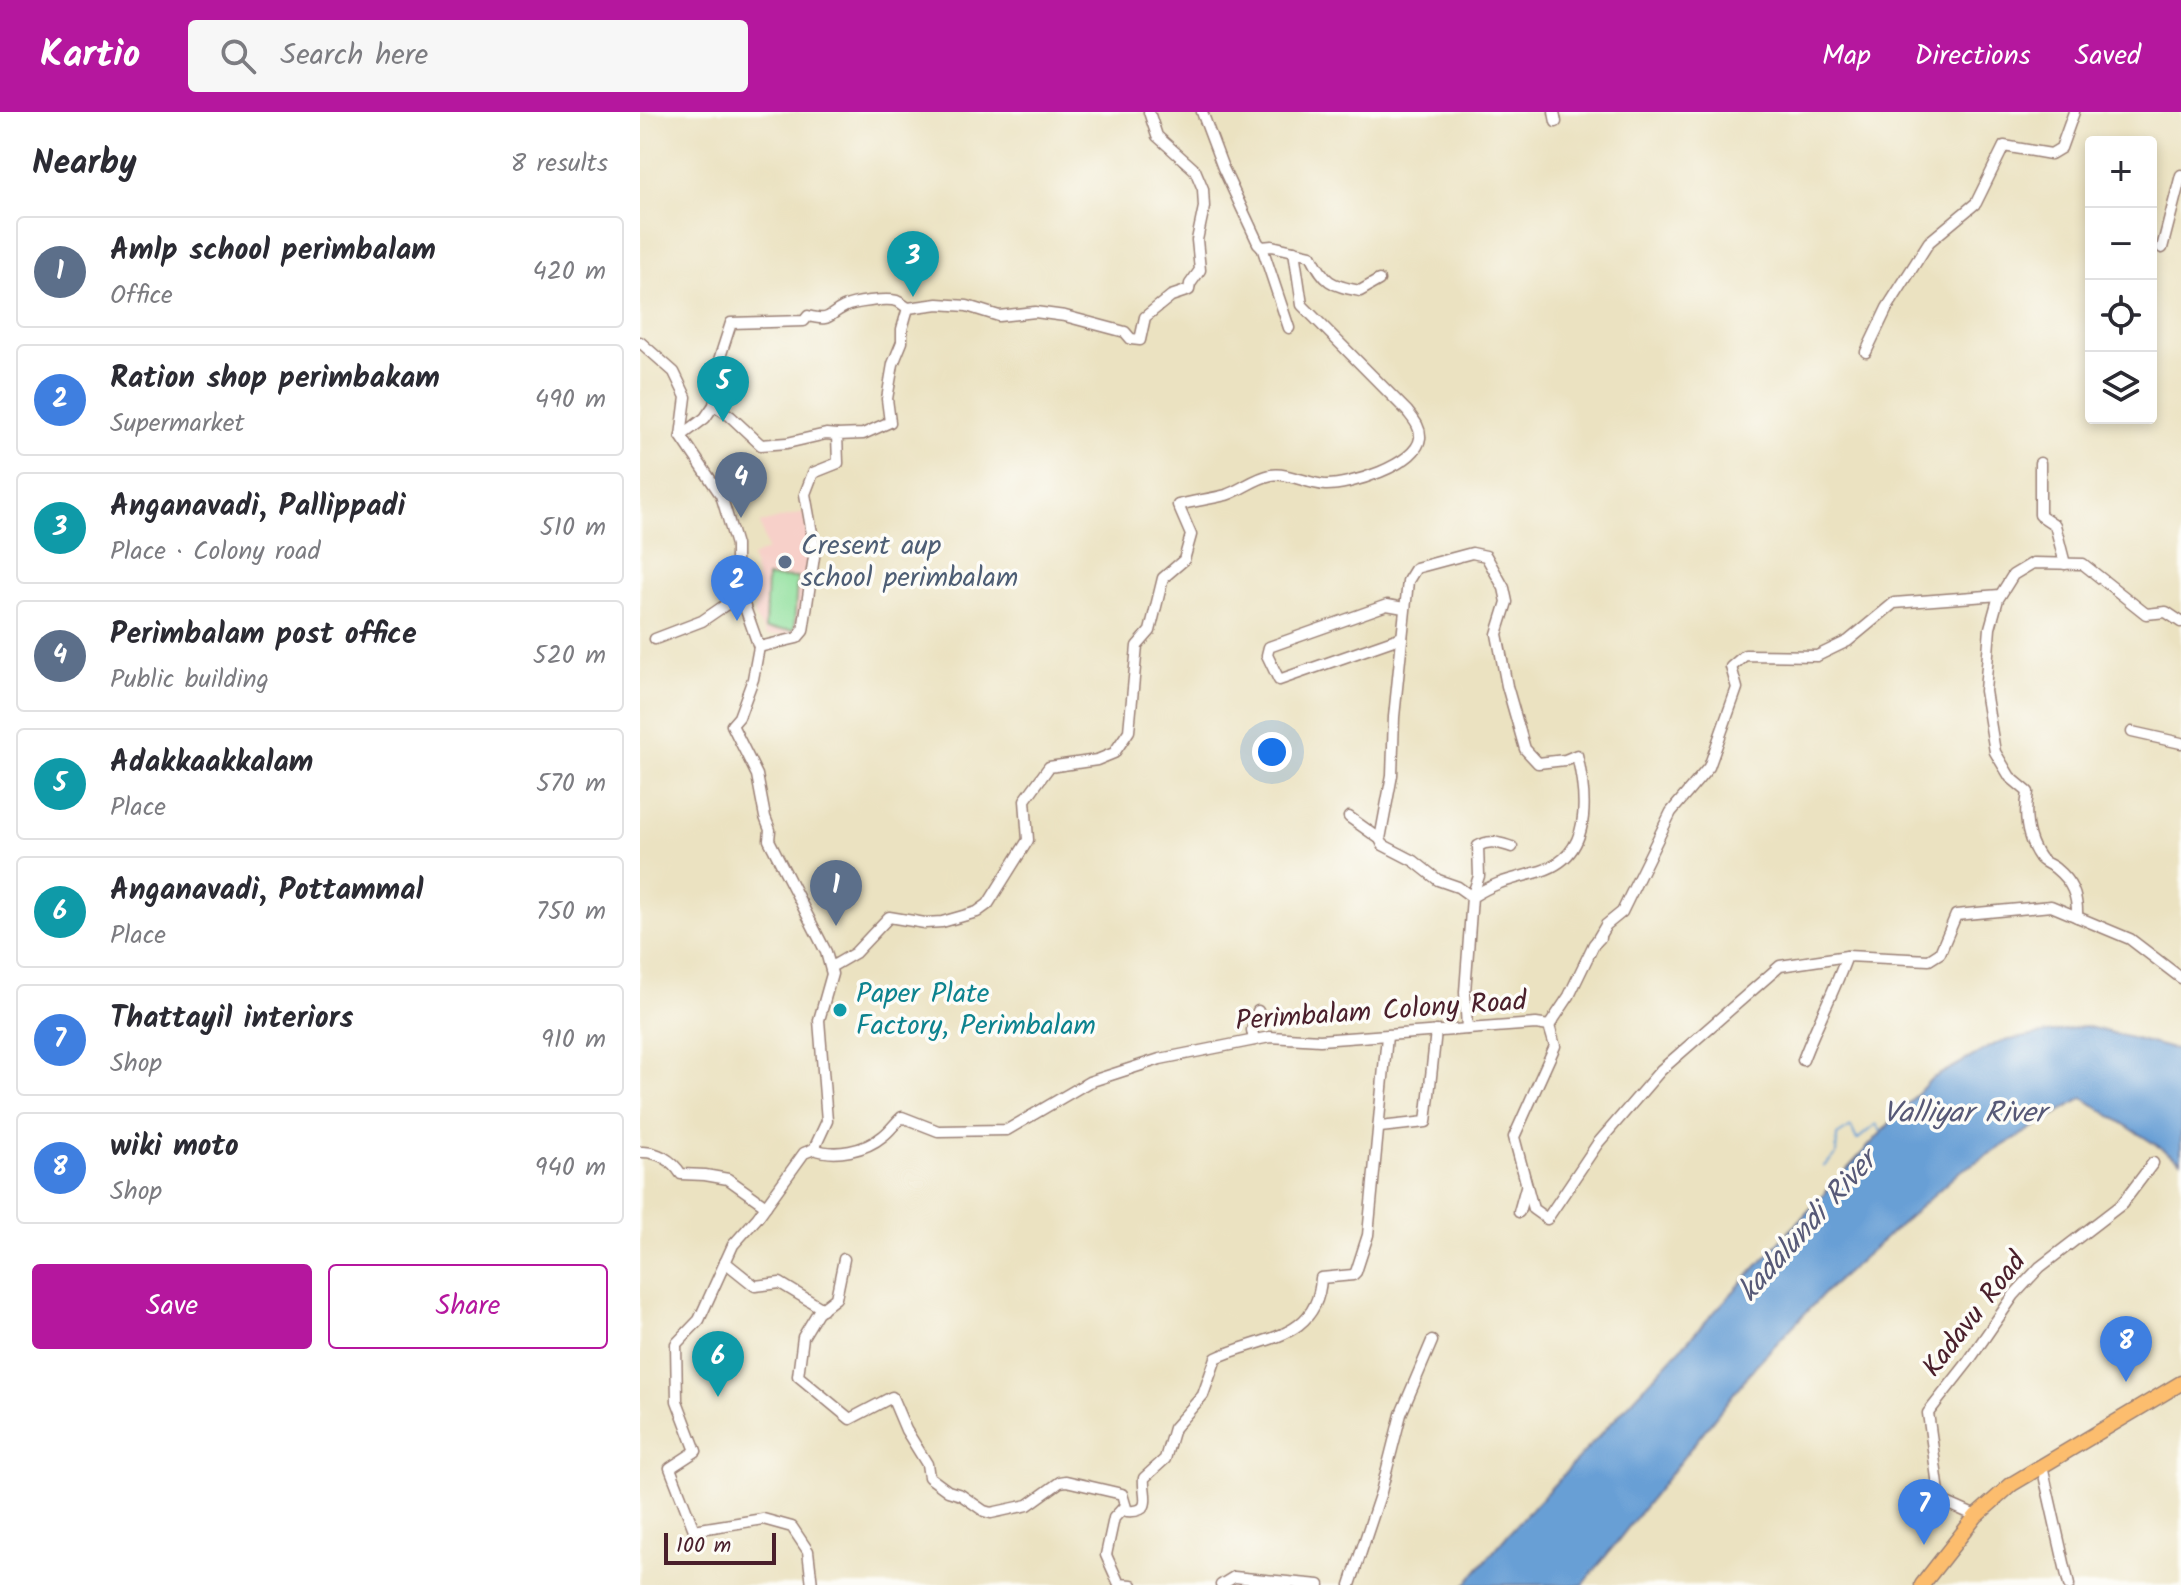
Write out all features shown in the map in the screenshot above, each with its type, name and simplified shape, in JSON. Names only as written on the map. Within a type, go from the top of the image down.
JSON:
[{"type":"main road","points":[[1922,1585],[1976,1516],[2012,1484],[2181,1383]]},
{"type":"street","points":[[681,436],[705,418],[714,405],[719,360],[731,323],[794,323],[804,321],[808,316],[833,316],[844,306],[868,301],[897,301],[908,308],[938,304],[967,306],[999,316],[1035,312],[1065,316],[1125,332],[1131,339],[1140,340],[1145,317],[1171,296],[1189,290],[1200,270],[1197,240],[1204,207],[1203,189],[1195,170],[1157,136],[1149,112]]},
{"type":"street","points":[[1202,112],[1223,168],[1262,247],[1289,328]]},
{"type":"street","points":[[1866,352],[1887,308],[1929,242],[1976,203],[2004,146],[2051,154],[2061,148],[2074,112]]},
{"type":"street","points":[[2162,248],[2181,175]]},
{"type":"street","points":[[1262,247],[1272,246],[1311,255],[1323,278],[1334,286],[1360,291],[1379,280]]},
{"type":"street","points":[[831,967],[855,953],[889,917],[925,923],[942,922],[977,912],[988,904],[1028,840],[1025,800],[1049,767],[1097,760],[1114,753],[1129,731],[1137,646],[1150,631],[1163,578],[1184,560],[1191,535],[1178,505],[1227,494],[1273,475],[1326,485],[1352,482],[1397,463],[1418,444],[1420,435],[1417,425],[1407,411],[1302,305],[1294,251]]},
{"type":"street","points":[[714,405],[761,445],[826,434],[863,434],[890,422],[887,399],[908,308]]},
{"type":"street","points":[[640,342],[674,372],[686,397],[681,436],[721,495],[736,545],[736,582],[759,647],[753,679],[739,717],[732,725],[757,775],[770,830],[769,840],[831,967],[832,982],[819,1020],[827,1121],[814,1149],[804,1153],[733,1245],[699,1320],[676,1344],[677,1401],[696,1451],[670,1468],[694,1530],[763,1519],[792,1527],[808,1551],[812,1585]]},
{"type":"street","points":[[759,647],[797,638],[805,624],[807,588],[815,550],[805,494],[813,473],[838,463],[837,435]]},
{"type":"street","points":[[2040,463],[2040,515],[2055,525],[2065,564]]},
{"type":"street","points":[[1380,839],[1392,775],[1394,717],[1408,581],[1416,568],[1472,553],[1486,556],[1504,588],[1507,602],[1497,634],[1507,686],[1525,749],[1538,763],[1565,760],[1577,755],[1584,789],[1583,815],[1572,854],[1559,864],[1495,883],[1472,897]]},
{"type":"street","points":[[2077,917],[2078,899],[2074,890],[2057,869],[2041,860],[2031,839],[2024,813],[2028,792],[2010,777],[1995,752],[1985,691],[1990,628],[2000,595],[2013,575],[2033,563],[2083,564],[2146,614],[2166,612],[2181,622]]},
{"type":"street","points":[[655,639],[702,621],[740,595]]},
{"type":"street","points":[[1549,1026],[1569,996],[1606,925],[1622,912],[1671,812],[1709,767],[1737,688],[1731,667],[1745,655],[1817,656],[1848,641],[1894,603],[2000,595]]},
{"type":"street","points":[[1402,637],[1279,680],[1267,655],[1269,647],[1321,627],[1387,605],[1404,608]]},
{"type":"street","points":[[2132,732],[2181,743]]},
{"type":"street","points":[[1349,817],[1380,839],[1383,845],[1414,861],[1438,880],[1458,887],[1472,897]]},
{"type":"street","points":[[1467,1029],[1465,992],[1472,897],[1479,876],[1478,846],[1495,841],[1512,847]]},
{"type":"street","name":"Perimbalam Colony Road","points":[[814,1149],[826,1154],[851,1152],[883,1137],[902,1117],[938,1131],[1007,1130],[1089,1082],[1160,1059],[1270,1037],[1320,1040],[1536,1024],[1549,1026],[1555,1046],[1514,1137],[1533,1209],[1547,1219],[1598,1143],[1661,1070],[1780,966],[1847,956],[1929,960],[1940,953],[1956,915],[2051,906],[2130,939],[2181,978]]},
{"type":"street","points":[[1803,1060],[1832,998],[1847,956]]},
{"type":"street","points":[[1254,1040],[1252,1030],[1258,1011]]},
{"type":"street","points":[[1380,1127],[1426,1122],[1436,1031]]},
{"type":"street","points":[[844,1259],[836,1298],[823,1309],[803,1337],[798,1376],[850,1419],[892,1397],[906,1430],[927,1464],[929,1477],[984,1511],[1013,1511],[1028,1505],[1060,1482],[1071,1481],[1122,1494],[1125,1506],[1132,1512],[1145,1505],[1144,1478],[1165,1459],[1174,1428],[1203,1395],[1216,1358],[1288,1332],[1303,1320],[1318,1300],[1321,1278],[1353,1275],[1356,1272],[1368,1235],[1387,1036]]},
{"type":"street","points":[[640,1152],[675,1164],[681,1174],[728,1179],[766,1206]]},
{"type":"street","name":"Kadavu Road","points":[[1976,1516],[1940,1500],[1928,1413],[2014,1295],[2040,1267],[2122,1204],[2153,1163]]},
{"type":"street","points":[[1519,1212],[1527,1186]]},
{"type":"street","points":[[725,1262],[755,1286],[780,1283],[823,1309]]},
{"type":"street","points":[[1350,1585],[1381,1492],[1401,1414],[1432,1341]]},
{"type":"street","points":[[2042,1466],[2069,1585]]},
{"type":"street","points":[[1125,1506],[1114,1518],[1106,1555],[1119,1584],[1132,1585]]},
{"type":"street","points":[[1221,1585],[1234,1577],[1319,1585]]},
{"type":"shaded area","points":[[804,513],[812,554],[799,633],[767,636],[754,616],[757,583],[752,557],[767,550],[760,523]]},
{"type":"green space","points":[[767,577],[797,578],[794,630],[765,629]]},
{"type":"water","name":"Valliyar River","points":[[2085,1026],[2181,1051],[2181,1161],[2083,1098],[1959,1172],[1825,1292],[1756,1365],[1583,1585],[1465,1585],[1510,1532],[1931,1079],[1999,1042]]},
{"type":"waterway","name":"kadalundi River","points":[[1824,1166],[1836,1155],[1837,1136],[1851,1127],[1857,1140],[1876,1124],[1881,1131]]},
{"type":"place","name":"Anganavadi, Pallippadi","points":[[913,297]]},
{"type":"place","name":"Adakkaakkalam","points":[[723,422]]},
{"type":"place","name":"Perimbalam post office","points":[[741,518]]},
{"type":"place","name":"Cresent aup school perimbalam","points":[[785,562]]},
{"type":"place","name":"Ration shop perimbakam","points":[[737,621]]},
{"type":"place","name":"Amlp school perimbalam","points":[[836,926]]},
{"type":"place","name":"Paper Plate Factory, Perimbalam","points":[[840,1010]]},
{"type":"place","name":"wiki moto","points":[[2126,1382]]},
{"type":"place","name":"Anganavadi, Pottammal","points":[[718,1397]]},
{"type":"place","name":"Thattayil interiors","points":[[1924,1545]]}]
